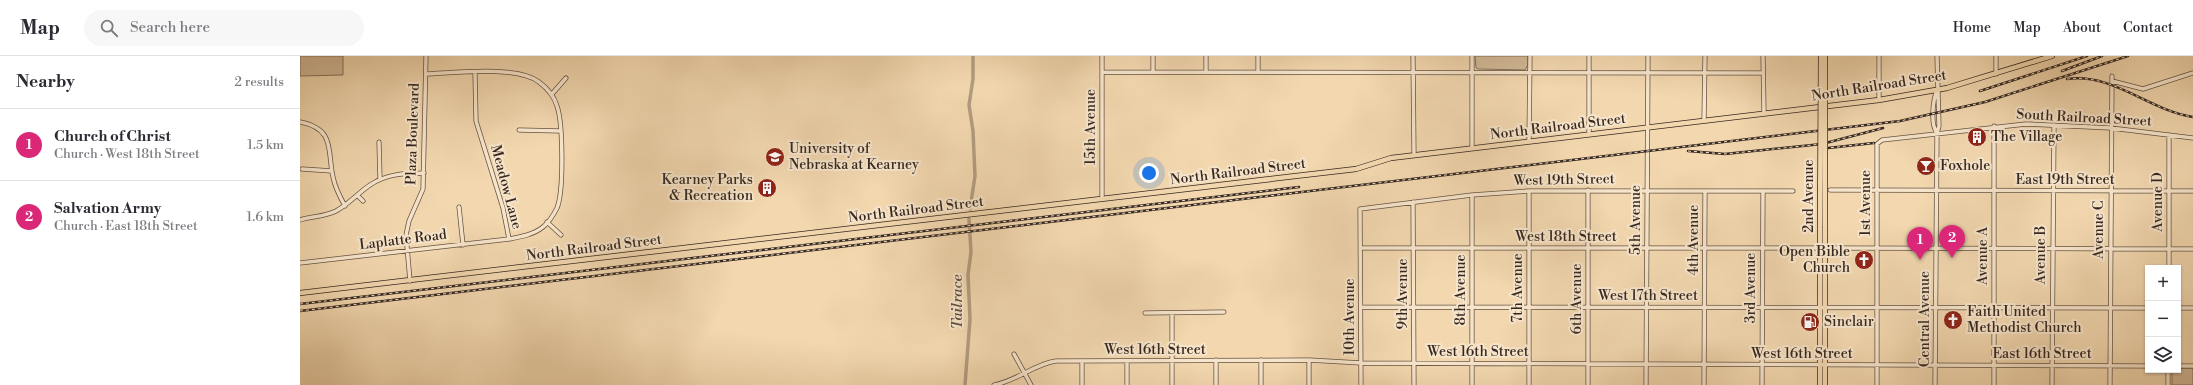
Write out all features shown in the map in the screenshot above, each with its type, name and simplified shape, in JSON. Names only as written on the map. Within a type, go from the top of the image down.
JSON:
[{"type":"main road","name":"2nd Avenue","points":[[1820,385],[1822,365],[1821,56]]},
{"type":"main road","name":"2nd Avenue","points":[[1822,228],[1825,56]]},
{"type":"main road","name":"North Railroad Street","points":[[300,294],[1356,169],[1386,159],[1414,155],[1879,100],[1937,90],[1996,74],[2052,56]]},
{"type":"main road","name":"2nd Avenue","points":[[1822,365],[1824,385]]},
{"type":"street","name":"Plaza Boulevard","points":[[410,281],[406,235],[409,220],[423,188],[426,56]]},
{"type":"street","name":"15th Avenue","points":[[1102,56],[1102,198]]},
{"type":"street","points":[[1153,56],[1153,72]]},
{"type":"street","points":[[1206,56],[1206,72]]},
{"type":"street","points":[[1258,56],[1258,72]]},
{"type":"street","points":[[1414,56],[1414,155]]},
{"type":"street","points":[[1472,56],[1472,148]]},
{"type":"street","points":[[1529,141],[1530,56]]},
{"type":"street","points":[[1589,56],[1589,134]]},
{"type":"street","name":"5th Avenue","points":[[1646,385],[1648,56]]},
{"type":"street","points":[[1704,121],[1705,56]]},
{"type":"street","points":[[1763,56],[1764,113]]},
{"type":"street","points":[[1879,56],[1879,100]]},
{"type":"street","name":"Central Avenue","points":[[1935,385],[1937,133],[1934,126],[1934,99],[1937,90],[1937,56]]},
{"type":"street","points":[[1996,56],[1996,74]]},
{"type":"street","name":"Meadow Lane","points":[[426,74],[511,72],[526,75],[539,82],[552,94],[561,120],[560,194],[557,208],[547,222],[543,227],[530,235],[509,239],[503,208],[476,121],[475,73]]},
{"type":"street","points":[[1102,72],[1589,74],[1763,73]]},
{"type":"street","points":[[2112,81],[2143,89],[2193,73]]},
{"type":"street","name":"Avenue C","points":[[2110,385],[2112,76]]},
{"type":"street","points":[[552,94],[566,78]]},
{"type":"street","points":[[300,122],[313,126],[325,136],[331,152],[332,171],[335,186],[345,206]]},
{"type":"street","name":"South Railroad Street","points":[[1880,142],[1994,126],[2054,125],[2111,128],[2193,138]]},
{"type":"street","name":"Avenue B","points":[[2052,385],[2054,125]]},
{"type":"street","name":"Avenue A","points":[[1994,126],[1994,385]]},
{"type":"street","points":[[519,130],[561,131]]},
{"type":"street","name":"Avenue D","points":[[2169,135],[2169,265]]},
{"type":"street","points":[[379,142],[380,180]]},
{"type":"street","name":"1st Avenue","points":[[1877,385],[1877,144],[1880,142]]},
{"type":"street","points":[[302,170],[332,171]]},
{"type":"street","points":[[300,220],[324,215],[345,206],[380,180],[398,174],[424,172]]},
{"type":"street","name":"6th Avenue","points":[[1588,190],[1588,385]]},
{"type":"street","points":[[1830,190],[1937,190]]},
{"type":"street","name":"East 19th Street","points":[[1937,190],[2193,191]]},
{"type":"street","name":"West 19th Street","points":[[1360,209],[1472,195],[1529,191],[1793,191]]},
{"type":"street","name":"7th Avenue","points":[[1529,191],[1529,385]]},
{"type":"street","name":"4th Avenue","points":[[1704,385],[1705,191]]},
{"type":"street","name":"3rd Avenue","points":[[1762,385],[1763,191]]},
{"type":"street","name":"8th Avenue","points":[[1472,195],[1472,385]]},
{"type":"street","points":[[358,196],[363,201]]},
{"type":"street","name":"9th Avenue","points":[[1413,202],[1414,385]]},
{"type":"street","points":[[459,207],[463,244]]},
{"type":"street","name":"10th Avenue","points":[[1360,209],[1361,385]]},
{"type":"street","points":[[547,222],[561,235]]},
{"type":"street","name":"Laplatte Road","points":[[300,263],[509,239]]},
{"type":"street","name":"West 18th Street","points":[[1361,248],[2193,249]]},
{"type":"street","name":"West 17th Street","points":[[1361,307],[2145,308]]},
{"type":"street","points":[[2181,308],[2193,308]]},
{"type":"street","points":[[1145,313],[1224,312]]},
{"type":"street","points":[[1172,313],[1172,385]]},
{"type":"street","points":[[1014,354],[1030,385]]},
{"type":"street","points":[[1216,360],[1216,385]]},
{"type":"street","points":[[1261,360],[1261,385]]},
{"type":"street","points":[[1309,360],[1309,385]]},
{"type":"street","name":"West 16th Street","points":[[994,385],[1007,383],[1045,362],[1082,361],[1309,360],[1361,363],[1935,365]]},
{"type":"street","points":[[1082,361],[1082,385]]},
{"type":"street","points":[[1127,361],[1127,385]]},
{"type":"street","name":"East 16th Street","points":[[1935,365],[2145,366]]},
{"type":"street","points":[[2181,366],[2193,366]]},
{"type":"street","points":[[2168,373],[2168,385]]},
{"type":"shaded area","points":[[300,56],[343,56],[343,75],[300,76]]},
{"type":"shaded area","points":[[1475,56],[1528,56],[1528,65],[1525,70],[1478,69],[1476,68]]},
{"type":"shaded area","points":[[2181,368],[2193,368],[2193,385],[2172,385],[2172,373],[2181,373]]},
{"type":"waterway","name":"Tailrace","points":[[970,209],[975,176],[973,131],[969,105],[973,79],[973,56]]},
{"type":"waterway","name":"Tailrace","points":[[965,385],[970,319],[968,275],[971,252],[969,219]]},
{"type":"railway","points":[[1980,91],[2087,56]]},
{"type":"railway","points":[[2062,71],[2102,56]]},
{"type":"railway","points":[[300,311],[1900,121],[1985,102],[2128,56]]},
{"type":"railway","points":[[2067,79],[2100,81],[2161,107],[2193,117]]},
{"type":"railway","points":[[1688,151],[1725,154],[1822,144],[1883,128]]},
{"type":"railway","points":[[1819,149],[1874,143]]},
{"type":"railway","points":[[300,304],[1299,187]]},
{"type":"place","name":"The Village","points":[[1977,137]]},
{"type":"place","name":"University of Nebraska at Kearney","points":[[775,157]]},
{"type":"place","name":"Foxhole","points":[[1926,166]]},
{"type":"place","name":"Kearney Parks & Recreation","points":[[767,188]]},
{"type":"place","name":"Salvation Army","points":[[1952,258]]},
{"type":"place","name":"Open Bible Church","points":[[1864,260]]},
{"type":"place","name":"Church of Christ","points":[[1920,260]]},
{"type":"place","name":"Faith United Methodist Church","points":[[1953,320]]},
{"type":"place","name":"Sinclair","points":[[1810,322]]}]
